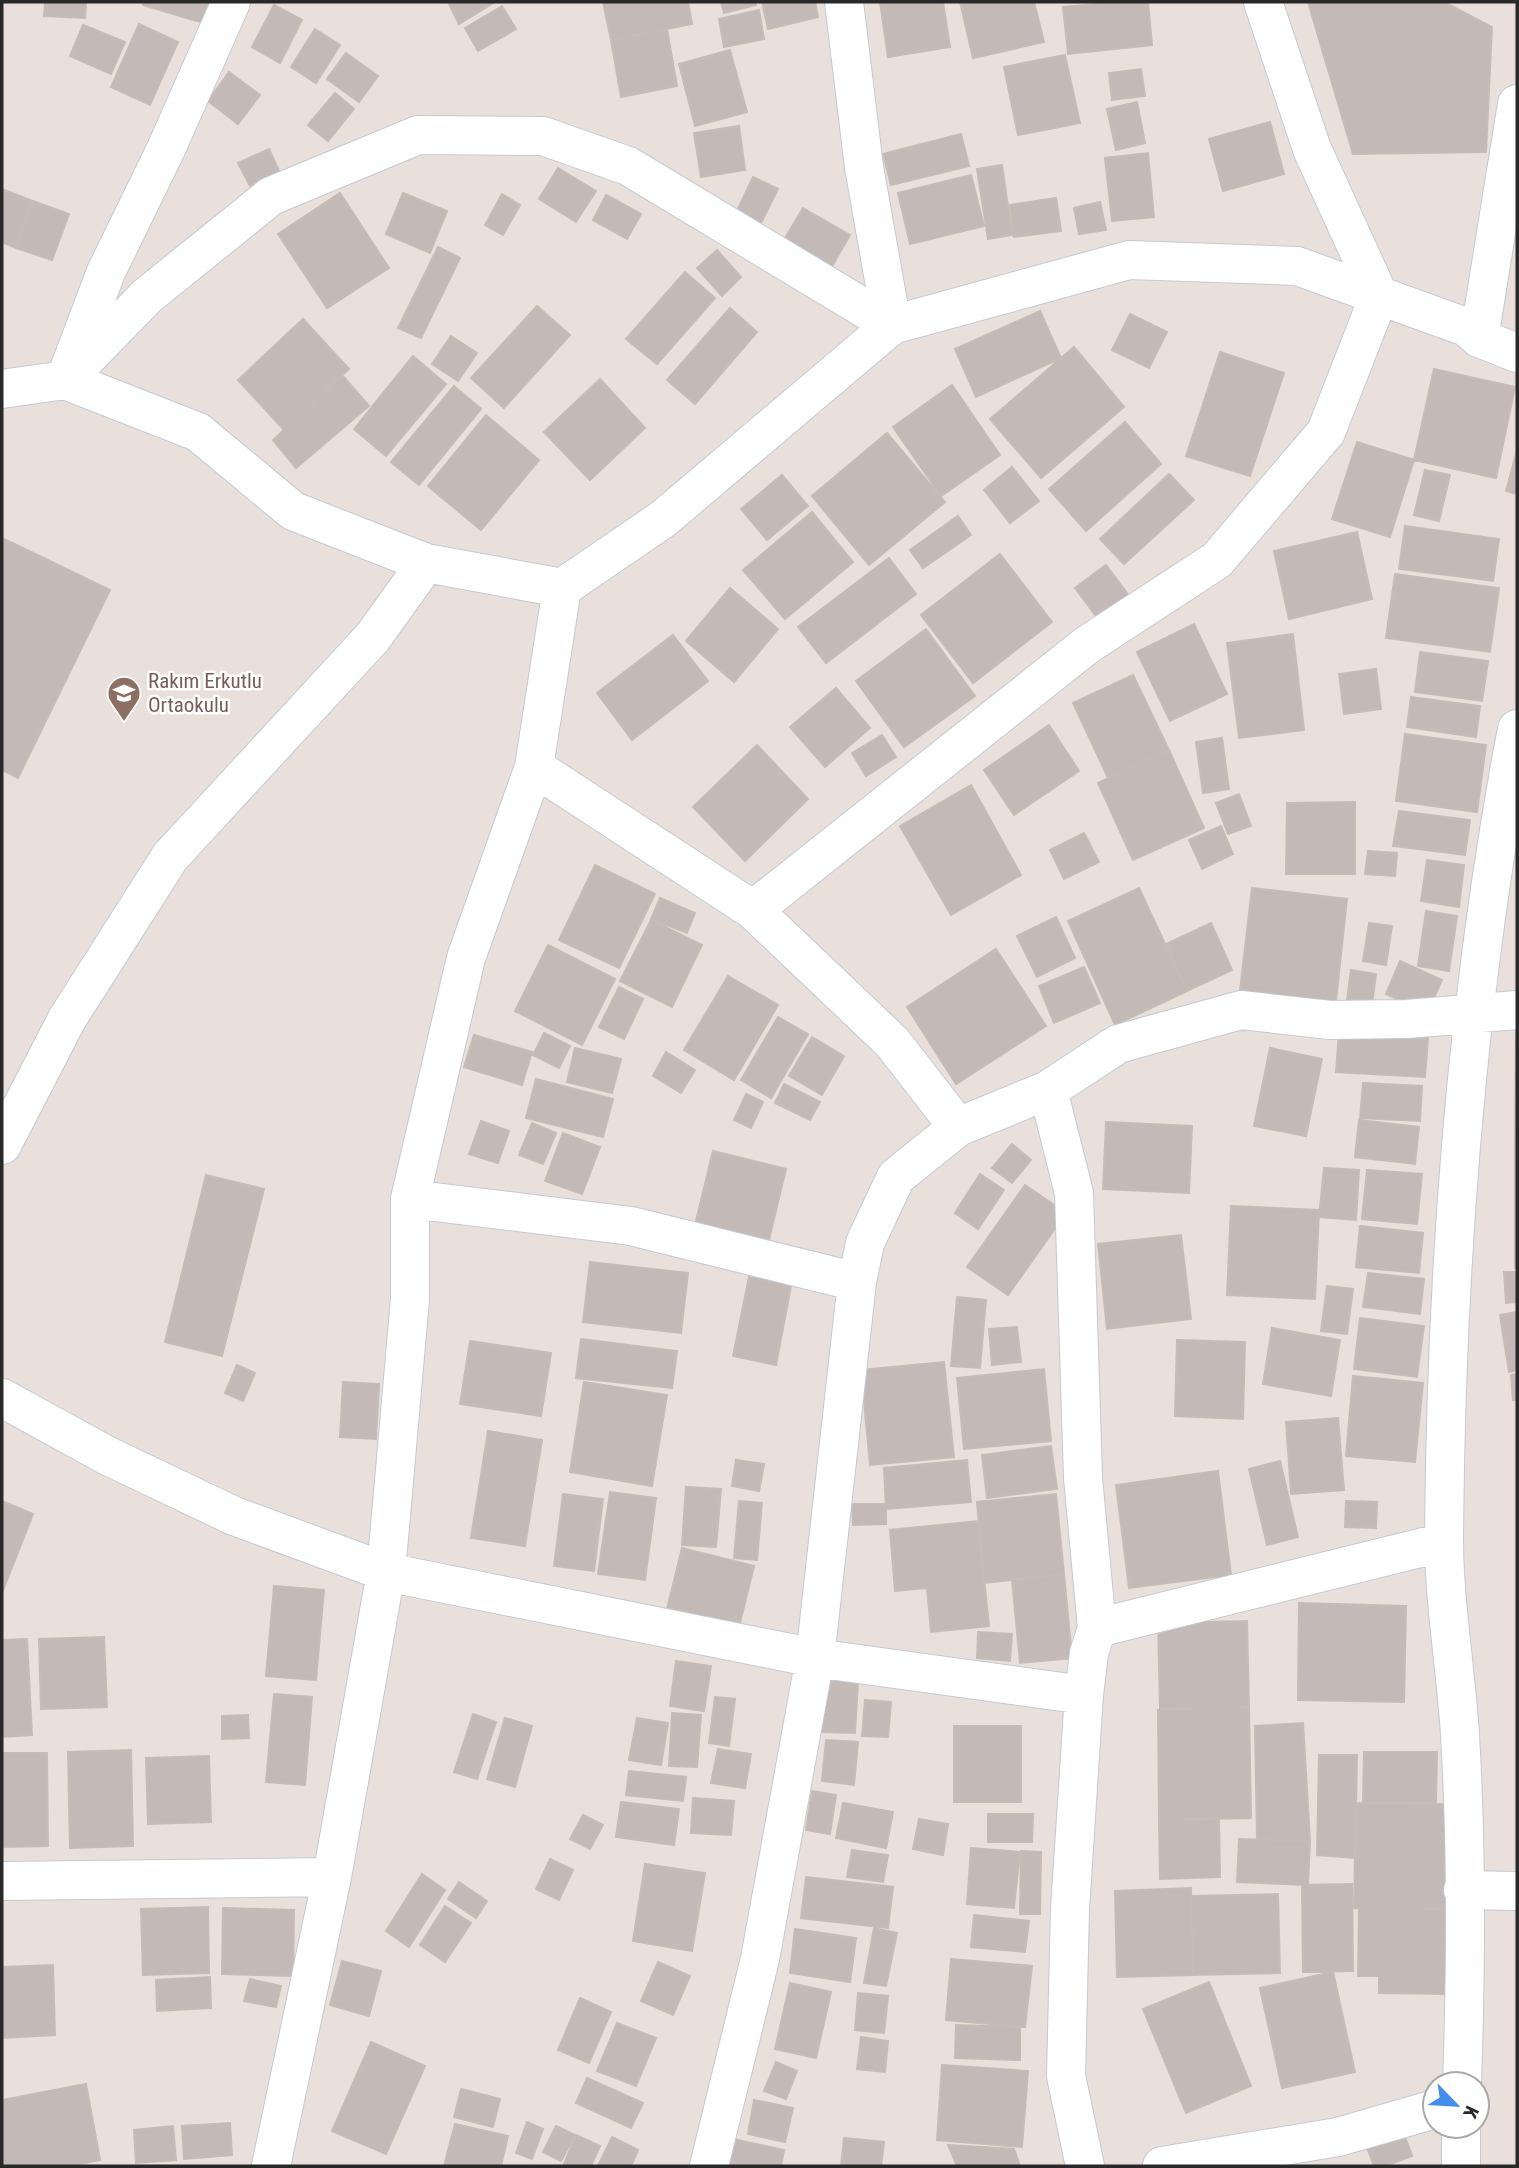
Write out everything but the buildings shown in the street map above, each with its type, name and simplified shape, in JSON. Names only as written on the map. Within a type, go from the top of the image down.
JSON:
[{"type":"street","points":[[65,380],[106,272],[166,149],[231,2]]},
{"type":"street","points":[[844,2],[864,167],[892,325]]},
{"type":"street","points":[[753,910],[1087,645],[1217,560],[1326,432],[1379,296],[1312,149],[1264,2]]},
{"type":"street","points":[[1479,338],[1517,104]]},
{"type":"street","points":[[65,380],[147,296],[271,196],[418,135],[543,136],[628,166],[892,325]]},
{"type":"street","points":[[2,389],[65,380],[198,432],[293,511],[426,563],[562,588],[663,519],[892,325],[1129,260],[1297,266],[1466,327],[1479,338],[1517,353]]},
{"type":"street","points":[[2,1145],[66,1019],[170,858],[373,637],[426,563]]},
{"type":"street","points":[[271,2166],[332,1877],[386,1572],[410,1299],[410,1199],[466,958],[534,767],[562,588]]},
{"type":"street","points":[[1462,2070],[1460,1737],[1444,1542],[1451,1312],[1472,1013],[1497,834],[1517,729]]},
{"type":"street","points":[[534,767],[753,910],[892,1042],[958,1127]]},
{"type":"street","points":[[709,2166],[760,1959],[816,1658],[856,1282],[865,1243],[896,1177],[958,1127],[1048,1090],[1118,1044],[1241,1010],[1329,1020],[1407,1019],[1517,1010]]},
{"type":"street","points":[[1048,1090],[1074,1193],[1083,1478],[1097,1628],[1088,1653],[1084,1695],[1070,1909],[1066,2076],[1086,2166]]},
{"type":"street","points":[[410,1199],[631,1226],[856,1282]]},
{"type":"street","points":[[2,1398],[108,1456],[233,1516],[386,1572],[816,1658],[1084,1695]]},
{"type":"street","points":[[1097,1628],[1444,1542]]},
{"type":"street","points":[[2,1881],[332,1877]]},
{"type":"street","points":[[1463,1890],[1517,1891]]},
{"type":"street","points":[[1162,2166],[1338,2137],[1421,2113]]},
{"type":"street","points":[[1461,2140],[1461,2166]]},
{"type":"place","name":"Rakım Erkutlu Ortaokulu","points":[[124,723]]}]
